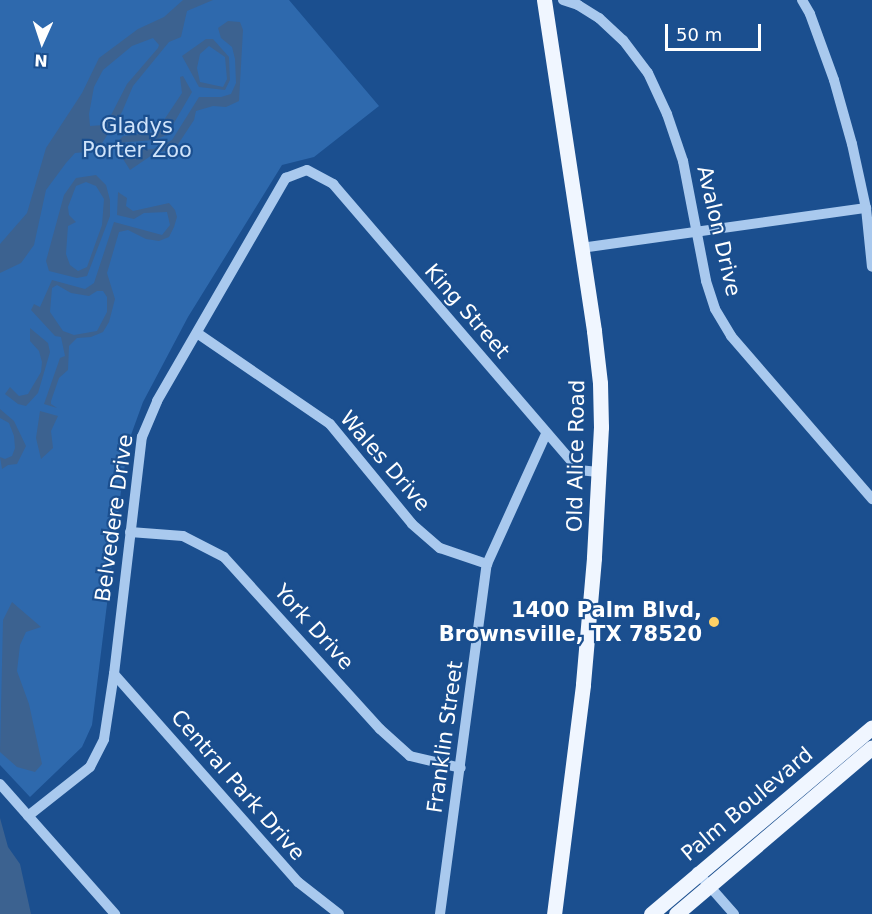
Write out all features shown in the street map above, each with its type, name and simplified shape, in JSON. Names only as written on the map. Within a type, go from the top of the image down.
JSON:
[{"type":"main road","name":"Old Alice Road","points":[[544,0],[600,383],[598,472],[583,685],[554,914]]},
{"type":"main road","name":"Palm Boulevard","points":[[651,914],[697,872],[872,727]]},
{"type":"main road","name":"Palm Boulevard","points":[[676,914],[872,747]]},
{"type":"street","name":"Avalon Drive","points":[[563,0],[578,5],[599,18],[623,40],[648,73],[667,114],[683,161],[706,281],[715,309],[731,336],[872,499]]},
{"type":"street","points":[[802,0],[810,14],[834,80],[866,208],[872,267]]},
{"type":"street","name":"Belvedere Drive","points":[[28,816],[90,767],[104,739],[114,674],[142,437],[157,401],[286,178],[307,170]]},
{"type":"street","name":"King Street","points":[[307,170],[333,184],[579,470],[598,472]]},
{"type":"street","points":[[581,248],[866,208]]},
{"type":"street","name":"Wales Drive","points":[[198,333],[330,424],[412,524],[440,548],[487,564]]},
{"type":"street","name":"Franklin Street","points":[[440,914],[462,768],[487,564],[546,434]]},
{"type":"street","name":"York Drive","points":[[130,532],[183,536],[224,556],[380,729],[410,756],[462,768]]},
{"type":"street","name":"Central Park Drive","points":[[114,674],[298,882],[339,914]]},
{"type":"street","points":[[0,784],[115,914]]},
{"type":"street","points":[[697,872],[734,914]]},
{"type":"green space","name":"Gladys Porter Zoo","points":[[0,0],[289,0],[379,106],[314,157],[282,165],[188,317],[143,402],[131,435],[123,475],[92,725],[82,747],[30,797],[0,765]]},
{"type":"shaded area","points":[[183,0],[213,0],[187,11],[181,37],[169,42],[133,86],[122,112],[97,151],[75,153],[66,163],[46,190],[34,245],[21,263],[0,273],[0,244],[27,213],[46,148],[82,93],[99,58],[138,29],[164,17]],"holes":[[[153,38],[159,45],[127,84],[104,125],[90,126],[89,114],[94,87],[103,70],[132,46]]]},
{"type":"shaded area","points":[[228,21],[240,22],[243,30],[239,101],[226,107],[213,106],[196,111],[194,120],[175,149],[155,153],[130,170],[118,151],[153,149],[172,140],[199,97],[221,97],[231,94],[236,83],[235,59],[232,47],[221,38],[218,28]]},
{"type":"shaded area","points":[[206,39],[213,39],[229,57],[230,80],[225,90],[199,87],[182,56]],"holes":[[[209,46],[225,57],[227,79],[223,87],[200,82],[197,68],[200,54]]]},
{"type":"shaded area","points":[[183,76],[192,92],[167,135],[154,140],[117,143],[123,136],[156,132],[182,93],[180,77]]},
{"type":"shaded area","points":[[96,175],[106,185],[110,200],[110,216],[87,276],[77,278],[49,271],[46,261],[64,195],[76,178]],"holes":[[[86,182],[96,186],[104,199],[102,225],[87,267],[78,271],[70,265],[66,254],[68,226],[76,222],[69,215],[68,207],[76,186]]]},
{"type":"shaded area","points":[[118,192],[127,198],[126,206],[133,211],[169,203],[177,217],[169,237],[159,241],[146,239],[128,230],[119,232],[107,273],[115,299],[109,322],[103,332],[91,337],[77,338],[69,346],[68,370],[59,378],[51,401],[51,404],[57,408],[44,404],[60,358],[65,356],[61,337],[55,336],[31,310],[34,304],[40,307],[52,280],[85,289],[94,283],[114,222],[162,235],[170,225],[167,212],[144,213],[134,219],[117,215]],"holes":[[[57,285],[71,293],[89,296],[97,291],[103,291],[107,297],[107,312],[97,331],[74,335],[63,331],[50,312],[52,288]]]},
{"type":"shaded area","points":[[30,328],[48,343],[50,352],[38,393],[26,406],[18,404],[5,394],[10,387],[19,396],[28,394],[41,372],[42,362],[39,351],[30,341]]},
{"type":"shaded area","points":[[0,409],[14,421],[26,446],[17,464],[8,465],[2,469],[0,457],[5,459],[12,456],[15,448],[14,436],[9,423],[0,418]]},
{"type":"shaded area","points":[[40,411],[58,416],[51,431],[53,448],[41,459],[36,438]]},
{"type":"shaded area","points":[[12,602],[41,627],[26,632],[20,645],[17,671],[29,704],[42,764],[35,772],[17,767],[0,752],[3,620]]},
{"type":"shaded area","points":[[0,818],[8,847],[20,864],[31,914],[0,914]]},
{"type":"place","name":"1400 Palm Blvd, Brownsville, TX 78520","points":[[714,622]]}]
